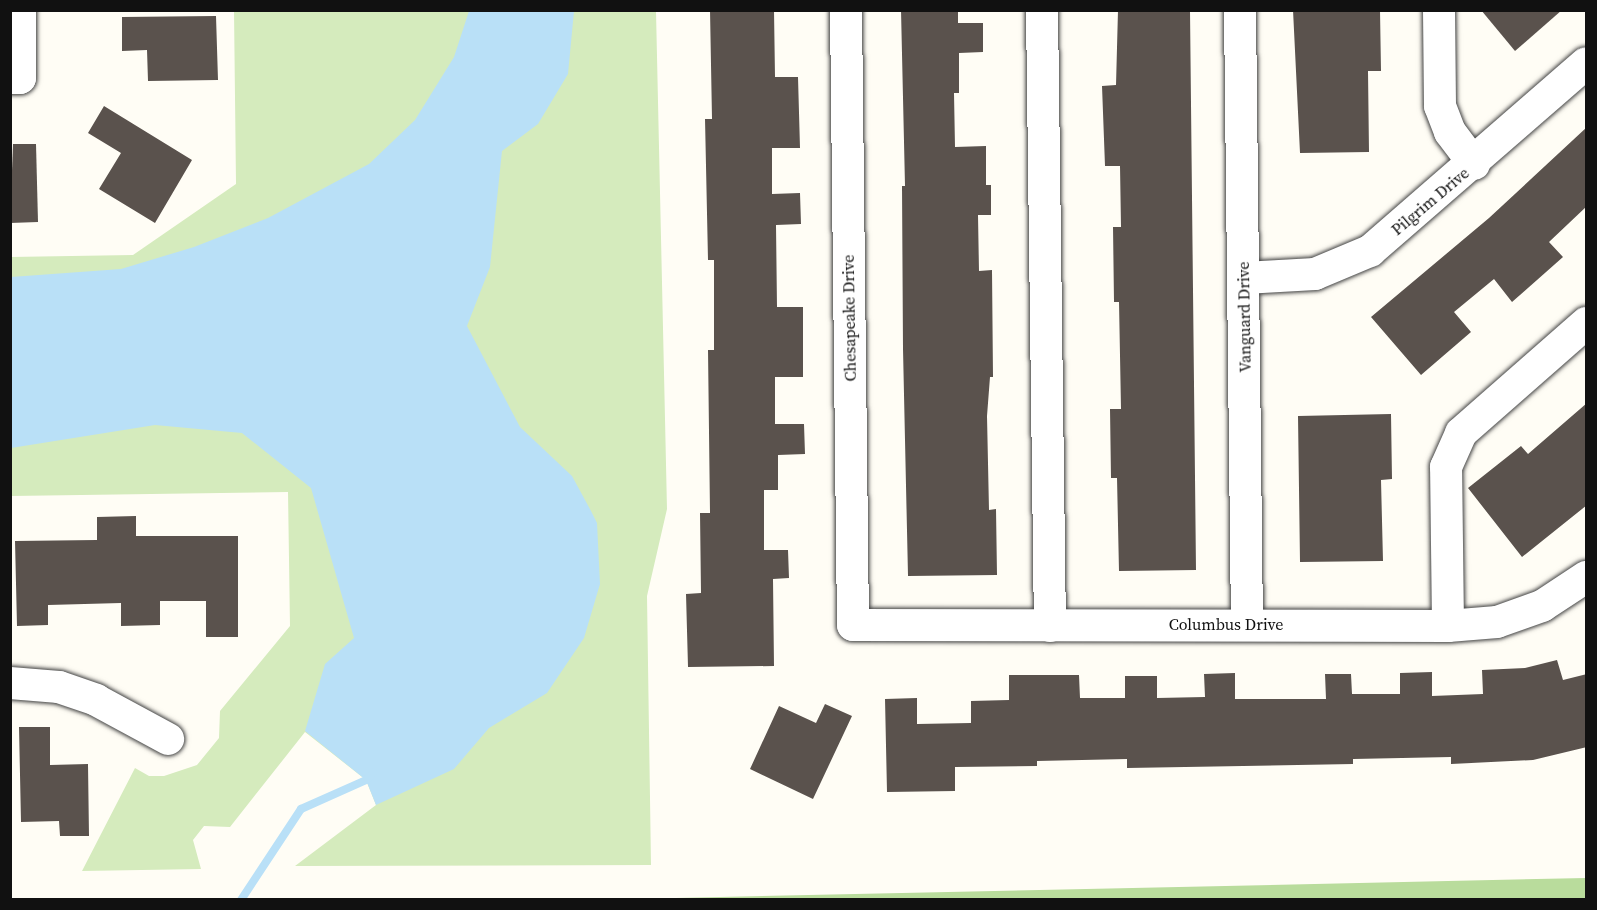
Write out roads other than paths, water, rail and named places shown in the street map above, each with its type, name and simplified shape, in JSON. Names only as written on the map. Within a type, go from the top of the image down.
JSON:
[{"type":"street","points":[[15,78],[20,10]]},
{"type":"street","name":"Chesapeake Drive","points":[[846,10],[853,625]]},
{"type":"street","points":[[1042,10],[1050,626]]},
{"type":"street","name":"Vanguard Drive","points":[[1240,10],[1247,623]]},
{"type":"street","points":[[1439,10],[1440,106],[1450,132],[1474,164]]},
{"type":"street","name":"Pilgrim Drive","points":[[1244,278],[1315,274],[1370,251],[1474,164],[1587,63]]},
{"type":"street","points":[[1448,626],[1446,467],[1461,433],[1587,323]]},
{"type":"street","name":"Columbus Drive","points":[[853,625],[1050,626],[1247,623],[1448,626],[1497,622],[1542,606],[1587,577]]},
{"type":"street","points":[[10,683],[59,687],[96,700],[168,739]]},
{"type":"water","points":[[469,11],[574,11],[568,74],[538,124],[502,151],[490,267],[467,326],[520,427],[572,476],[591,511],[597,523],[600,584],[584,638],[547,693],[489,728],[454,769],[376,805],[366,780],[305,731],[325,664],[354,638],[311,488],[242,433],[155,425],[11,448],[11,277],[121,269],[194,247],[268,218],[369,164],[415,120],[454,57]]},
{"type":"waterway","points":[[241,900],[301,809],[366,780],[373,773]]}]
